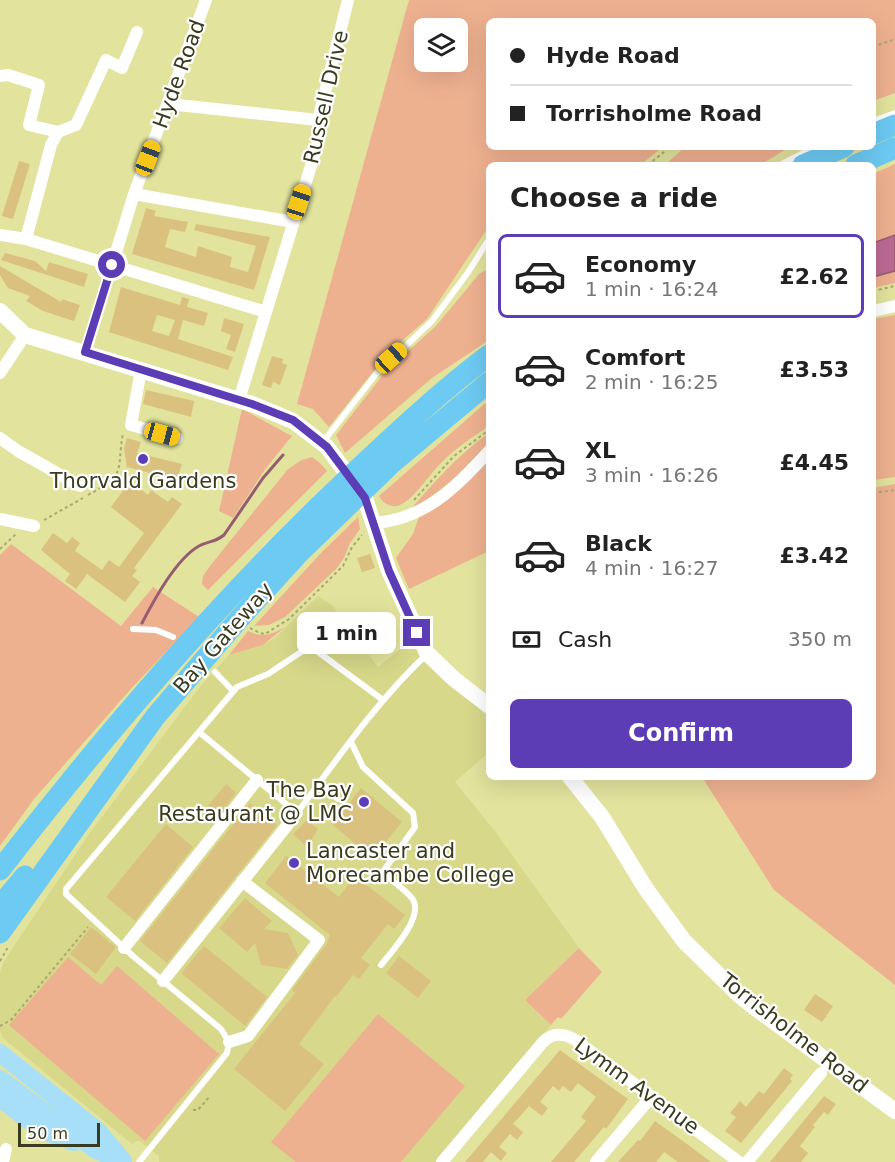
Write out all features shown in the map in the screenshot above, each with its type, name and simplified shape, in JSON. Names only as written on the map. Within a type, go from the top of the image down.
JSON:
[{"type":"highway","points":[[876,133],[895,125]]},
{"type":"highway","points":[[863,162],[895,148]]},
{"type":"highway","points":[[810,162],[837,150]]},
{"type":"highway","name":"Bay Gateway","points":[[0,933],[104,787],[179,687],[388,454],[469,369],[486,357]]},
{"type":"highway","name":"Bay Gateway","points":[[0,870],[39,819],[158,678],[220,608],[312,513],[388,454],[486,384]]},
{"type":"highway","points":[[0,906],[78,804],[104,787]]},
{"type":"highway","points":[[0,950],[21,919],[32,888]]},
{"type":"main road","points":[[0,311],[24,335],[239,400],[293,420],[322,443],[339,461],[365,498],[389,571],[427,653],[454,679],[486,704]]},
{"type":"main road","name":"Torrisholme Road","points":[[572,780],[602,817],[646,889],[684,941],[739,995],[895,1111]]},
{"type":"main road","points":[[0,1053],[98,1131],[129,1162]]},
{"type":"main road","points":[[0,1079],[96,1150]]},
{"type":"main road","points":[[0,1098],[40,1129],[129,1162]]},
{"type":"street","name":"Hyde Road","points":[[85,352],[134,194],[206,0]]},
{"type":"street","name":"Russell Drive","points":[[239,400],[318,143],[318,120],[348,0]]},
{"type":"street","points":[[0,76],[8,75],[39,85],[29,125],[58,132],[76,125],[106,60],[122,68],[137,32]]},
{"type":"street","points":[[169,104],[318,120]]},
{"type":"street","points":[[26,239],[51,145],[58,132]]},
{"type":"street","points":[[134,194],[293,222]]},
{"type":"street","points":[[0,235],[26,239],[266,312]]},
{"type":"street","points":[[876,310],[895,306]]},
{"type":"street","points":[[0,373],[24,335]]},
{"type":"street","points":[[141,370],[131,425],[177,438]]},
{"type":"street","points":[[0,438],[80,486]]},
{"type":"street","points":[[372,519],[392,522],[426,507],[458,484],[486,454]]},
{"type":"street","points":[[0,519],[32,525]]},
{"type":"street","points":[[124,948],[257,780]]},
{"type":"street","points":[[163,981],[297,813]]},
{"type":"street","points":[[229,1042],[248,1036],[319,940],[242,881]]},
{"type":"street","name":"Lymm Avenue","points":[[442,1162],[543,1042],[551,1036],[562,1035],[572,1038],[739,1162]]},
{"type":"street","points":[[747,1162],[821,1073]]},
{"type":"street","points":[[596,1162],[651,1097]]},
{"type":"street","points":[[3,1162],[6,1149]]},
{"type":"lane","points":[[876,120],[895,113]]},
{"type":"lane","points":[[786,162],[808,150]]},
{"type":"lane","points":[[322,443],[376,374],[432,321],[486,244]]},
{"type":"lane","points":[[133,629],[156,630],[173,637]]},
{"type":"lane","points":[[129,1162],[227,1053],[229,1042],[221,1029],[124,948],[66,894],[66,889],[237,687],[268,674],[310,646],[383,700]]},
{"type":"lane","points":[[199,732],[297,813],[383,700],[427,653]]},
{"type":"lane","points":[[214,672],[233,691]]},
{"type":"lane","points":[[351,742],[363,767],[413,813],[416,827],[382,873],[413,898],[416,905],[408,928],[381,965]]},
{"type":"lane","points":[[318,783],[338,800]]},
{"type":"path","points":[[876,46],[895,39]]},
{"type":"path","points":[[652,162],[666,150]]},
{"type":"path","points":[[876,290],[895,286]]},
{"type":"path","points":[[0,549],[32,525],[108,484],[118,473],[124,427]]},
{"type":"path","points":[[409,505],[454,456],[486,432]]},
{"type":"path","points":[[876,493],[895,490]]},
{"type":"path","points":[[248,626],[254,631],[265,634],[289,619],[343,566],[352,547],[372,519]]},
{"type":"path","points":[[0,1026],[11,1020],[94,920]]},
{"type":"shaded area","points":[[409,0],[895,0],[895,93],[876,100],[876,18],[486,18],[486,150],[659,150],[644,162],[486,162],[486,230],[427,319],[389,352],[329,427],[313,409],[297,404]]},
{"type":"shaded area","points":[[682,150],[785,150],[765,162],[668,162]]},
{"type":"shaded area","points":[[895,164],[895,283],[876,287],[876,173]]},
{"type":"shaded area","points":[[895,235],[895,271],[876,276],[876,242]]},
{"type":"shaded area","points":[[486,270],[486,342],[432,378],[345,453],[336,435],[385,372],[436,326],[479,274]]},
{"type":"shaded area","points":[[895,315],[895,477],[876,480],[876,318]]},
{"type":"shaded area","points":[[486,403],[486,428],[446,458],[406,501],[395,506],[389,505],[379,496]]},
{"type":"shaded area","points":[[242,409],[292,436],[266,468],[233,518],[219,511]]},
{"type":"shaded area","points":[[486,435],[486,446],[462,471],[444,487],[411,509],[438,478]]},
{"type":"shaded area","points":[[312,457],[327,471],[208,590],[202,584],[203,576],[210,566],[288,469]]},
{"type":"shaded area","points":[[486,462],[486,552],[409,589],[396,558],[413,534],[419,517]]},
{"type":"shaded area","points":[[895,484],[895,985],[774,890],[704,780],[876,780],[876,487]]},
{"type":"shaded area","points":[[358,517],[360,529],[337,568],[285,617],[269,625],[254,626],[320,554]]},
{"type":"shaded area","points":[[11,544],[121,626],[153,587],[199,617],[130,690],[34,799],[0,846],[0,555]]},
{"type":"shaded area","name":"Lancaster and Morecambe College","points":[[318,596],[332,605],[378,667],[411,640],[437,674],[486,714],[486,755],[455,782],[494,830],[579,948],[525,1000],[551,1025],[435,1162],[159,1162],[159,1156],[140,1141],[132,1144],[3,1038],[0,1031],[0,973],[4,961],[89,834],[203,683],[229,655],[263,645],[276,637]]},
{"type":"shaded area","points":[[285,627],[263,645],[229,655],[248,631],[266,635]]},
{"type":"shaded area","points":[[579,948],[602,972],[561,1019],[558,1017],[551,1025],[525,1000]]},
{"type":"shaded area","points":[[68,957],[101,985],[117,966],[219,1054],[145,1141],[9,1025]]},
{"type":"shaded area","points":[[378,1014],[465,1086],[401,1162],[296,1162],[271,1142]]},
{"type":"building","points":[[19,161],[30,164],[13,219],[2,216]]},
{"type":"building","points":[[146,208],[156,211],[154,216],[188,222],[185,232],[170,229],[165,247],[196,257],[198,246],[232,257],[230,267],[248,272],[256,246],[194,230],[196,224],[270,237],[254,290],[132,254]]},
{"type":"building","points":[[5,253],[35,261],[46,271],[49,262],[88,274],[84,287],[1,260]]},
{"type":"building","points":[[0,266],[61,302],[62,299],[80,305],[74,321],[43,311],[26,301],[30,296],[8,288],[0,275]]},
{"type":"building","points":[[121,287],[180,305],[182,297],[189,299],[187,307],[208,313],[204,326],[183,320],[178,339],[233,357],[228,370],[109,332]],"holes":[[[157,315],[175,320],[169,336],[152,331]]]},
{"type":"building","points":[[224,318],[244,324],[235,352],[226,349],[231,335],[221,331]]},
{"type":"building","points":[[272,356],[283,359],[282,363],[287,365],[280,385],[273,382],[271,388],[262,385]]},
{"type":"building","name":"Thorvald Gardens","points":[[146,390],[194,401],[191,417],[143,404]]},
{"type":"building","name":"Thorvald Gardens","points":[[127,438],[141,442],[137,453],[182,464],[177,480],[127,467],[124,448]]},
{"type":"building","points":[[130,481],[148,495],[151,490],[168,502],[172,497],[182,504],[134,568],[137,570],[132,576],[140,582],[125,602],[87,574],[76,589],[65,581],[70,574],[41,550],[53,533],[67,543],[72,537],[80,543],[75,551],[102,570],[109,560],[119,567],[144,533],[111,507]]},
{"type":"building","points":[[370,554],[375,568],[362,572],[357,558]]},
{"type":"building","points":[[374,617],[378,622],[382,618],[390,630],[387,632],[392,637],[379,647],[363,626]]},
{"type":"building","points":[[226,784],[236,793],[218,817],[207,807]]},
{"type":"building","points":[[361,788],[402,822],[372,858],[332,824]]},
{"type":"building","points":[[250,803],[277,825],[167,963],[140,941]]},
{"type":"building","points":[[307,820],[318,829],[307,847],[293,834]]},
{"type":"building","points":[[166,824],[193,847],[135,921],[106,897]]},
{"type":"building","points":[[286,856],[339,897],[355,876],[405,915],[394,929],[388,924],[361,958],[370,965],[359,979],[353,975],[299,1044],[324,1064],[285,1111],[234,1069],[295,993],[292,990],[326,945],[330,935],[265,883]]},
{"type":"building","points":[[245,898],[272,921],[264,929],[288,933],[298,955],[287,969],[261,965],[255,943],[247,952],[219,928]]},
{"type":"building","points":[[91,927],[116,947],[96,974],[70,954]]},
{"type":"building","points":[[204,946],[267,997],[245,1026],[181,973]]},
{"type":"building","points":[[399,956],[431,981],[418,998],[386,973]]},
{"type":"building","points":[[815,994],[833,1006],[822,1022],[804,1010]]},
{"type":"building","points":[[560,1050],[628,1099],[606,1129],[604,1127],[574,1162],[551,1162],[586,1121],[581,1117],[596,1097],[578,1083],[571,1092],[563,1086],[559,1091],[553,1086],[540,1102],[548,1108],[542,1116],[529,1106],[513,1124],[523,1132],[517,1140],[510,1134],[499,1147],[507,1153],[501,1161],[491,1152],[483,1162],[465,1162]]},
{"type":"building","points":[[784,1068],[793,1075],[790,1079],[792,1081],[741,1143],[725,1131],[736,1117],[730,1113],[740,1101],[746,1107],[759,1091],[764,1094]]},
{"type":"building","points":[[824,1096],[836,1104],[828,1115],[824,1112],[800,1146],[808,1153],[801,1162],[770,1162]]},
{"type":"building","points":[[655,1121],[711,1162],[678,1162],[664,1152],[656,1162],[618,1162],[638,1140],[640,1141]]},
{"type":"waterway","points":[[142,623],[166,581],[182,560],[199,546],[224,535],[263,478],[283,455]]},
{"type":"place","name":"Thorvald Gardens","points":[[143,459]]},
{"type":"place","name":"The Bay Restaurant @ LMC","points":[[364,802]]},
{"type":"place","name":"Lancaster and Morecambe College","points":[[294,863]]},
{"type":"route","points":[[112,265],[85,352],[252,404],[293,420],[327,447],[365,498],[389,571],[417,633]]}]
